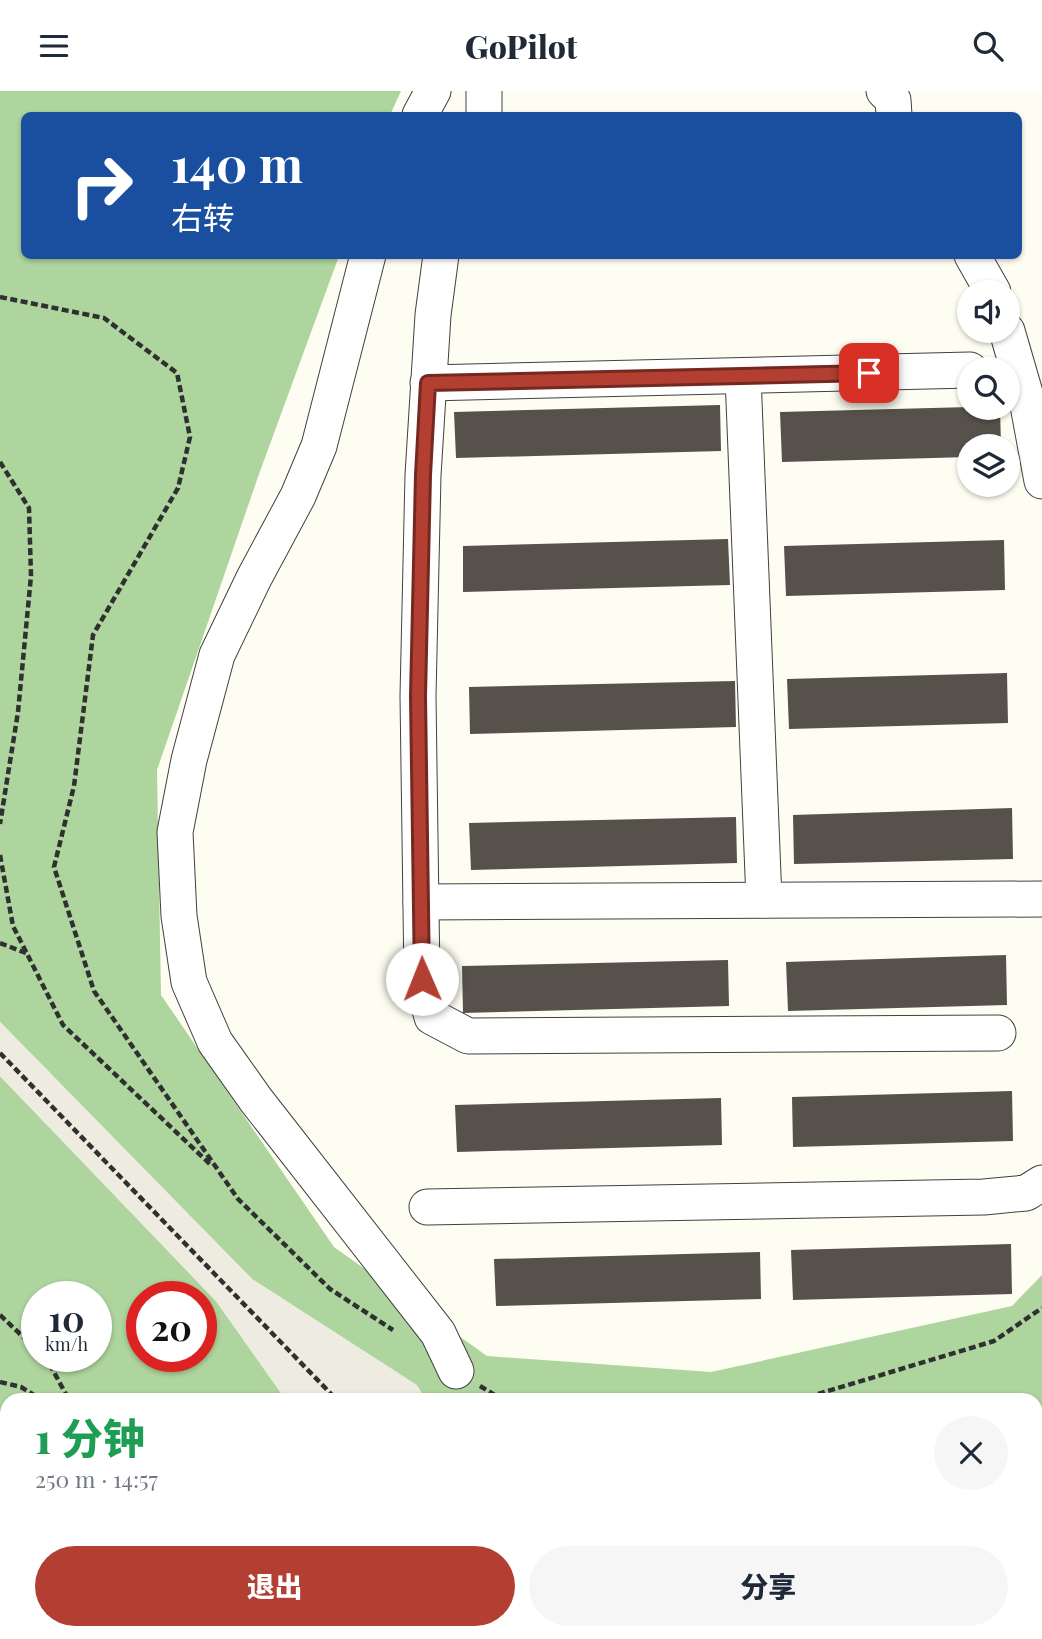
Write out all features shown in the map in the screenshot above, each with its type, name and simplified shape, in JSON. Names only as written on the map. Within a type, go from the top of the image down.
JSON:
[{"type":"street","points":[[422,112],[433,91]]},
{"type":"street","points":[[484,91],[484,112]]},
{"type":"street","points":[[884,91],[893,100],[894,112]]},
{"type":"street","points":[[367,259],[319,446],[298,496],[217,655],[189,760],[175,832],[179,916],[189,982],[215,1042],[256,1100],[438,1333],[456,1371]]},
{"type":"street","points":[[440,259],[433,315],[423,475],[418,696],[422,979],[432,1017],[468,1036],[998,1033]]},
{"type":"street","points":[[974,259],[986,280]]},
{"type":"street","points":[[428,383],[957,370]]},
{"type":"street","points":[[743,376],[764,900]]},
{"type":"street","points":[[1020,397],[1042,481]]},
{"type":"street","points":[[421,902],[1042,899]]},
{"type":"street","points":[[427,1207],[984,1197],[1026,1193],[1042,1183]]},
{"type":"path","points":[[0,462],[29,508],[31,576],[18,712],[0,824]]},
{"type":"path","points":[[0,855],[13,926],[63,1025],[220,1174]]},
{"type":"path","points":[[0,943],[26,953]]},
{"type":"path","points":[[0,1053],[330,1393]]},
{"type":"path","points":[[821,1393],[994,1341],[1042,1308]]},
{"type":"path","points":[[0,1315],[21,1335]]},
{"type":"path","points":[[55,1372],[65,1393]]},
{"type":"path","points":[[0,1382],[21,1387],[31,1393]]},
{"type":"green space","points":[[0,91],[401,91],[391,112],[21,112],[21,259],[338,259],[259,474],[157,770],[161,995],[334,1247],[487,1356],[711,1372],[1012,1306],[1042,1275],[1042,1393],[421,1393],[416,1385],[252,1279],[0,1022]]},
{"type":"green space","points":[[0,1076],[197,1281],[126,1281],[126,1372],[217,1372],[217,1302],[281,1393],[0,1393]]},
{"type":"shaded area","points":[[0,1022],[252,1279],[417,1385],[422,1393],[281,1393],[217,1302],[217,1281],[197,1281],[0,1076]]},
{"type":"building","points":[[720,405],[721,451],[456,458],[454,412]]},
{"type":"building","points":[[957,407],[957,420],[1000,420],[1001,434],[957,434],[957,457],[782,462],[780,412]]},
{"type":"building","points":[[728,539],[730,585],[463,592],[463,546]]},
{"type":"building","points":[[1004,540],[1005,590],[786,596],[784,546]]},
{"type":"building","points":[[1007,673],[1008,723],[789,729],[787,679]]},
{"type":"building","points":[[735,681],[736,727],[470,734],[469,687]]},
{"type":"building","points":[[1012,808],[1013,859],[794,864],[793,815]]},
{"type":"building","points":[[736,817],[737,863],[471,870],[469,823]]},
{"type":"building","points":[[1006,955],[1007,1005],[788,1011],[786,962]]},
{"type":"building","points":[[728,960],[729,1006],[463,1013],[462,966]]},
{"type":"building","points":[[1012,1091],[1013,1141],[793,1147],[792,1097]]},
{"type":"building","points":[[721,1098],[722,1145],[457,1152],[455,1105]]},
{"type":"building","points":[[1011,1244],[1012,1294],[793,1300],[791,1250]]},
{"type":"building","points":[[760,1252],[761,1299],[496,1306],[494,1259]]},
{"type":"route","points":[[422,979],[418,696],[428,383],[869,373]]}]
